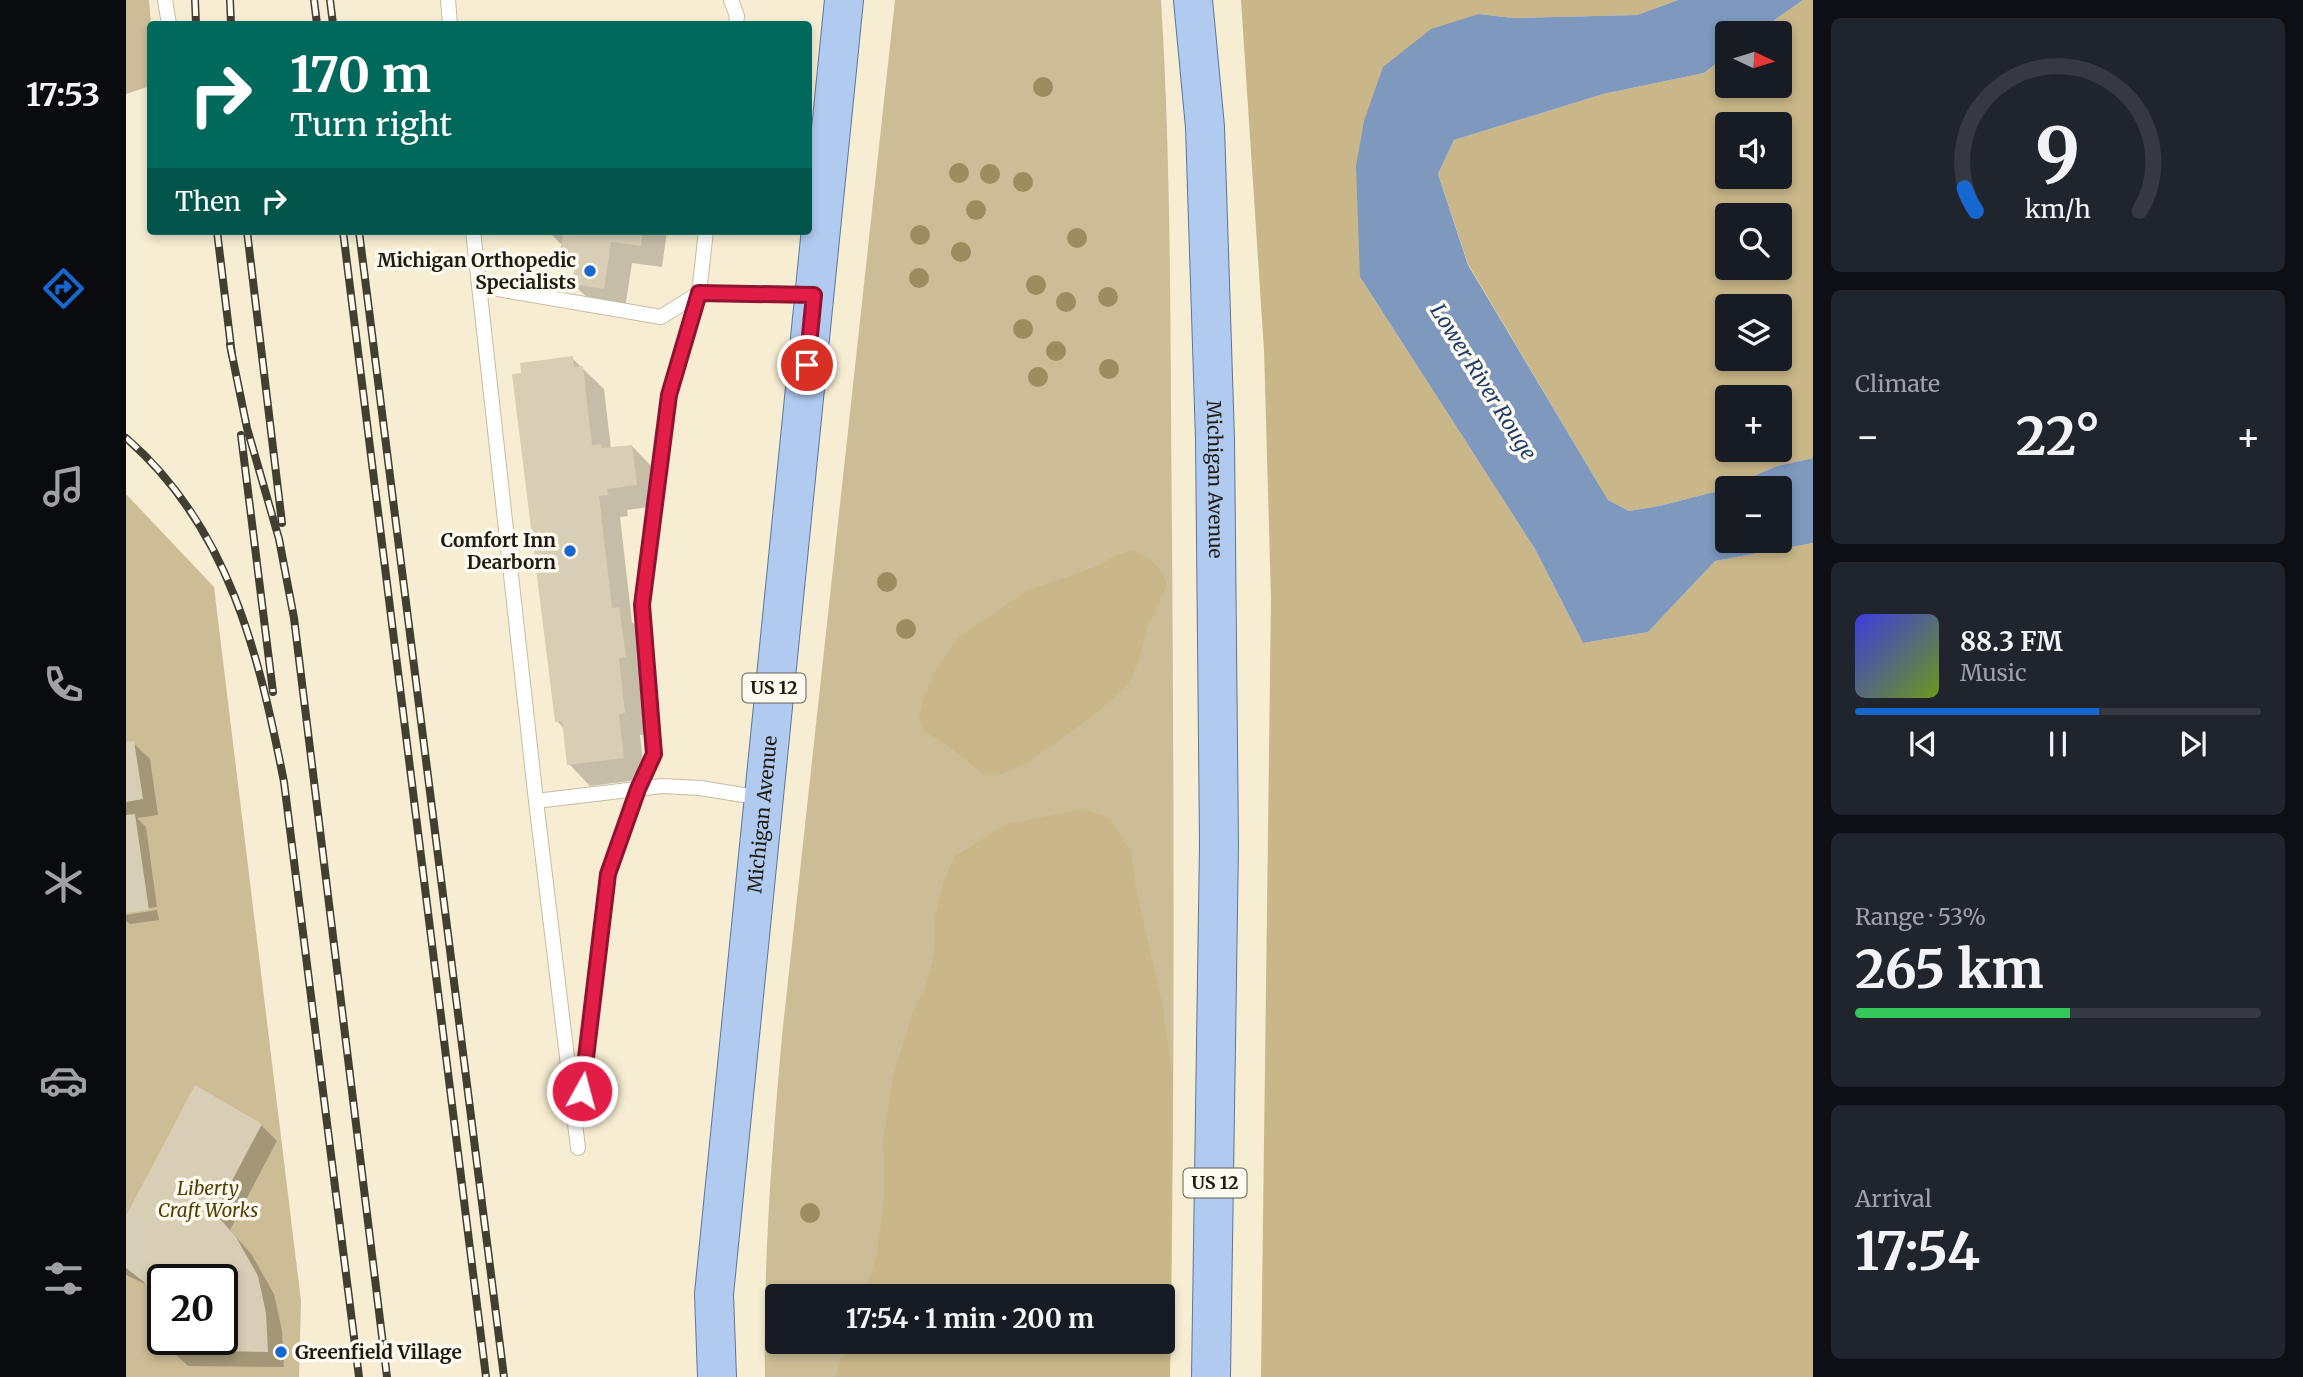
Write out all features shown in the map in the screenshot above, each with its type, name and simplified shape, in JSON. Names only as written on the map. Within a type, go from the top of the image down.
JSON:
[{"type":"main road","name":"Michigan Avenue","points":[[718,1377],[713,1294],[844,0]]},
{"type":"main road","name":"Michigan Avenue","points":[[1193,0],[1205,127],[1215,439],[1219,844],[1212,1377]]},
{"type":"lane","points":[[166,0],[169,21]]},
{"type":"lane","points":[[448,0],[450,21]]},
{"type":"lane","points":[[731,0],[736,21]]},
{"type":"lane","points":[[474,235],[536,801],[578,1148]]},
{"type":"lane","points":[[574,1120],[582,1091],[608,874],[638,789],[654,754],[642,605],[669,395],[699,293],[706,235]]},
{"type":"lane","points":[[480,286],[661,317],[699,293],[814,295]]},
{"type":"lane","points":[[536,801],[662,786],[700,788],[763,798]]},
{"type":"green space","points":[[126,0],[149,0],[151,21],[147,21],[147,87],[126,94]]},
{"type":"green space","points":[[895,0],[1161,0],[1171,333],[1174,849],[1171,1284],[766,1284],[782,1036]]},
{"type":"green space","name":"Liberty Craft Works","points":[[126,494],[214,587],[301,1301],[299,1377],[126,1377]]},
{"type":"green space","points":[[765,1354],[1170,1354],[1170,1377],[765,1377]]},
{"type":"shaded area","points":[[1241,0],[1678,0],[1637,15],[1513,18],[1479,14],[1360,277],[1535,549],[1583,643],[1648,632],[1715,561],[1759,553],[1792,553],[1792,547],[1813,543],[1813,1377],[1261,1377],[1271,598],[1264,350]]},
{"type":"shaded area","points":[[1803,0],[1813,0],[1813,458],[1777,466],[1753,476],[1715,476],[1715,492],[1629,511],[1608,500],[1468,264],[1438,174],[1454,140],[1603,94],[1704,73],[1715,64],[1715,98],[1792,98],[1792,21],[1773,21]]},
{"type":"shaded area","points":[[1134,550],[1155,564],[1167,585],[1148,625],[1138,663],[1129,684],[1093,716],[1027,763],[999,775],[985,775],[944,743],[925,732],[919,717],[923,700],[937,669],[957,638],[1028,590],[1079,573],[1114,556]]},
{"type":"shaded area","points":[[1084,809],[1110,818],[1131,852],[1137,894],[1162,1003],[1173,1078],[1171,1284],[867,1284],[876,1258],[885,1195],[883,1144],[893,1076],[913,1012],[924,993],[934,954],[935,916],[943,884],[954,857],[1006,824]]},
{"type":"shaded area","points":[[843,1354],[1170,1354],[1170,1377],[835,1377]]},
{"type":"water","name":"Lower River Rouge","points":[[1678,0],[1803,0],[1773,21],[1715,21],[1715,64],[1704,73],[1603,94],[1454,140],[1438,174],[1468,265],[1608,500],[1629,511],[1715,492],[1715,553],[1759,553],[1715,561],[1648,632],[1583,643],[1535,549],[1360,277],[1356,166],[1364,121],[1383,67],[1431,29],[1479,14],[1513,18],[1637,15]]},
{"type":"water","points":[[1813,458],[1813,543],[1792,547],[1792,476],[1753,476],[1777,466]]},
{"type":"building","name":"Michigan Orthopedic Specialists","points":[[563,235],[642,235],[641,246],[611,242],[604,289],[572,284],[576,259],[559,256]]},
{"type":"building","name":"Comfort Inn Dearborn","points":[[573,356],[574,367],[583,366],[592,445],[601,444],[602,448],[632,445],[637,485],[607,489],[608,495],[599,496],[612,608],[619,607],[626,657],[619,658],[625,713],[619,714],[624,758],[567,765],[562,721],[555,722],[512,374],[521,373],[520,363]]},
{"type":"building","points":[[134,741],[143,799],[126,802],[126,742]]},
{"type":"building","points":[[135,814],[149,910],[126,913],[126,815]]},
{"type":"building","points":[[195,1085],[262,1124],[215,1213],[236,1237],[258,1276],[266,1313],[268,1352],[238,1351],[238,1264],[147,1264],[147,1287],[126,1268],[126,1216]]},
{"type":"railway","points":[[195,0],[196,21]]},
{"type":"railway","points":[[230,0],[231,21]]},
{"type":"railway","points":[[314,0],[317,21]]},
{"type":"railway","points":[[330,0],[333,21]]},
{"type":"railway","points":[[217,235],[232,355]]},
{"type":"railway","points":[[247,235],[282,523]]},
{"type":"railway","points":[[343,235],[486,1377]]},
{"type":"railway","points":[[360,235],[504,1377]]},
{"type":"railway","points":[[230,345],[247,428],[279,539],[294,618],[387,1377]]},
{"type":"railway","points":[[241,435],[273,692]]},
{"type":"railway","points":[[126,438],[161,473],[191,511],[215,552],[234,596],[263,687],[284,782],[359,1377]]},
{"type":"place","name":"Michigan Orthopedic Specialists","points":[[590,271]]},
{"type":"place","name":"Comfort Inn Dearborn","points":[[570,551]]},
{"type":"place","name":"Greenfield Village","points":[[281,1352]]},
{"type":"route","points":[[582,1091],[608,874],[638,789],[654,754],[642,605],[669,395],[699,293],[814,295],[807,365]]}]
